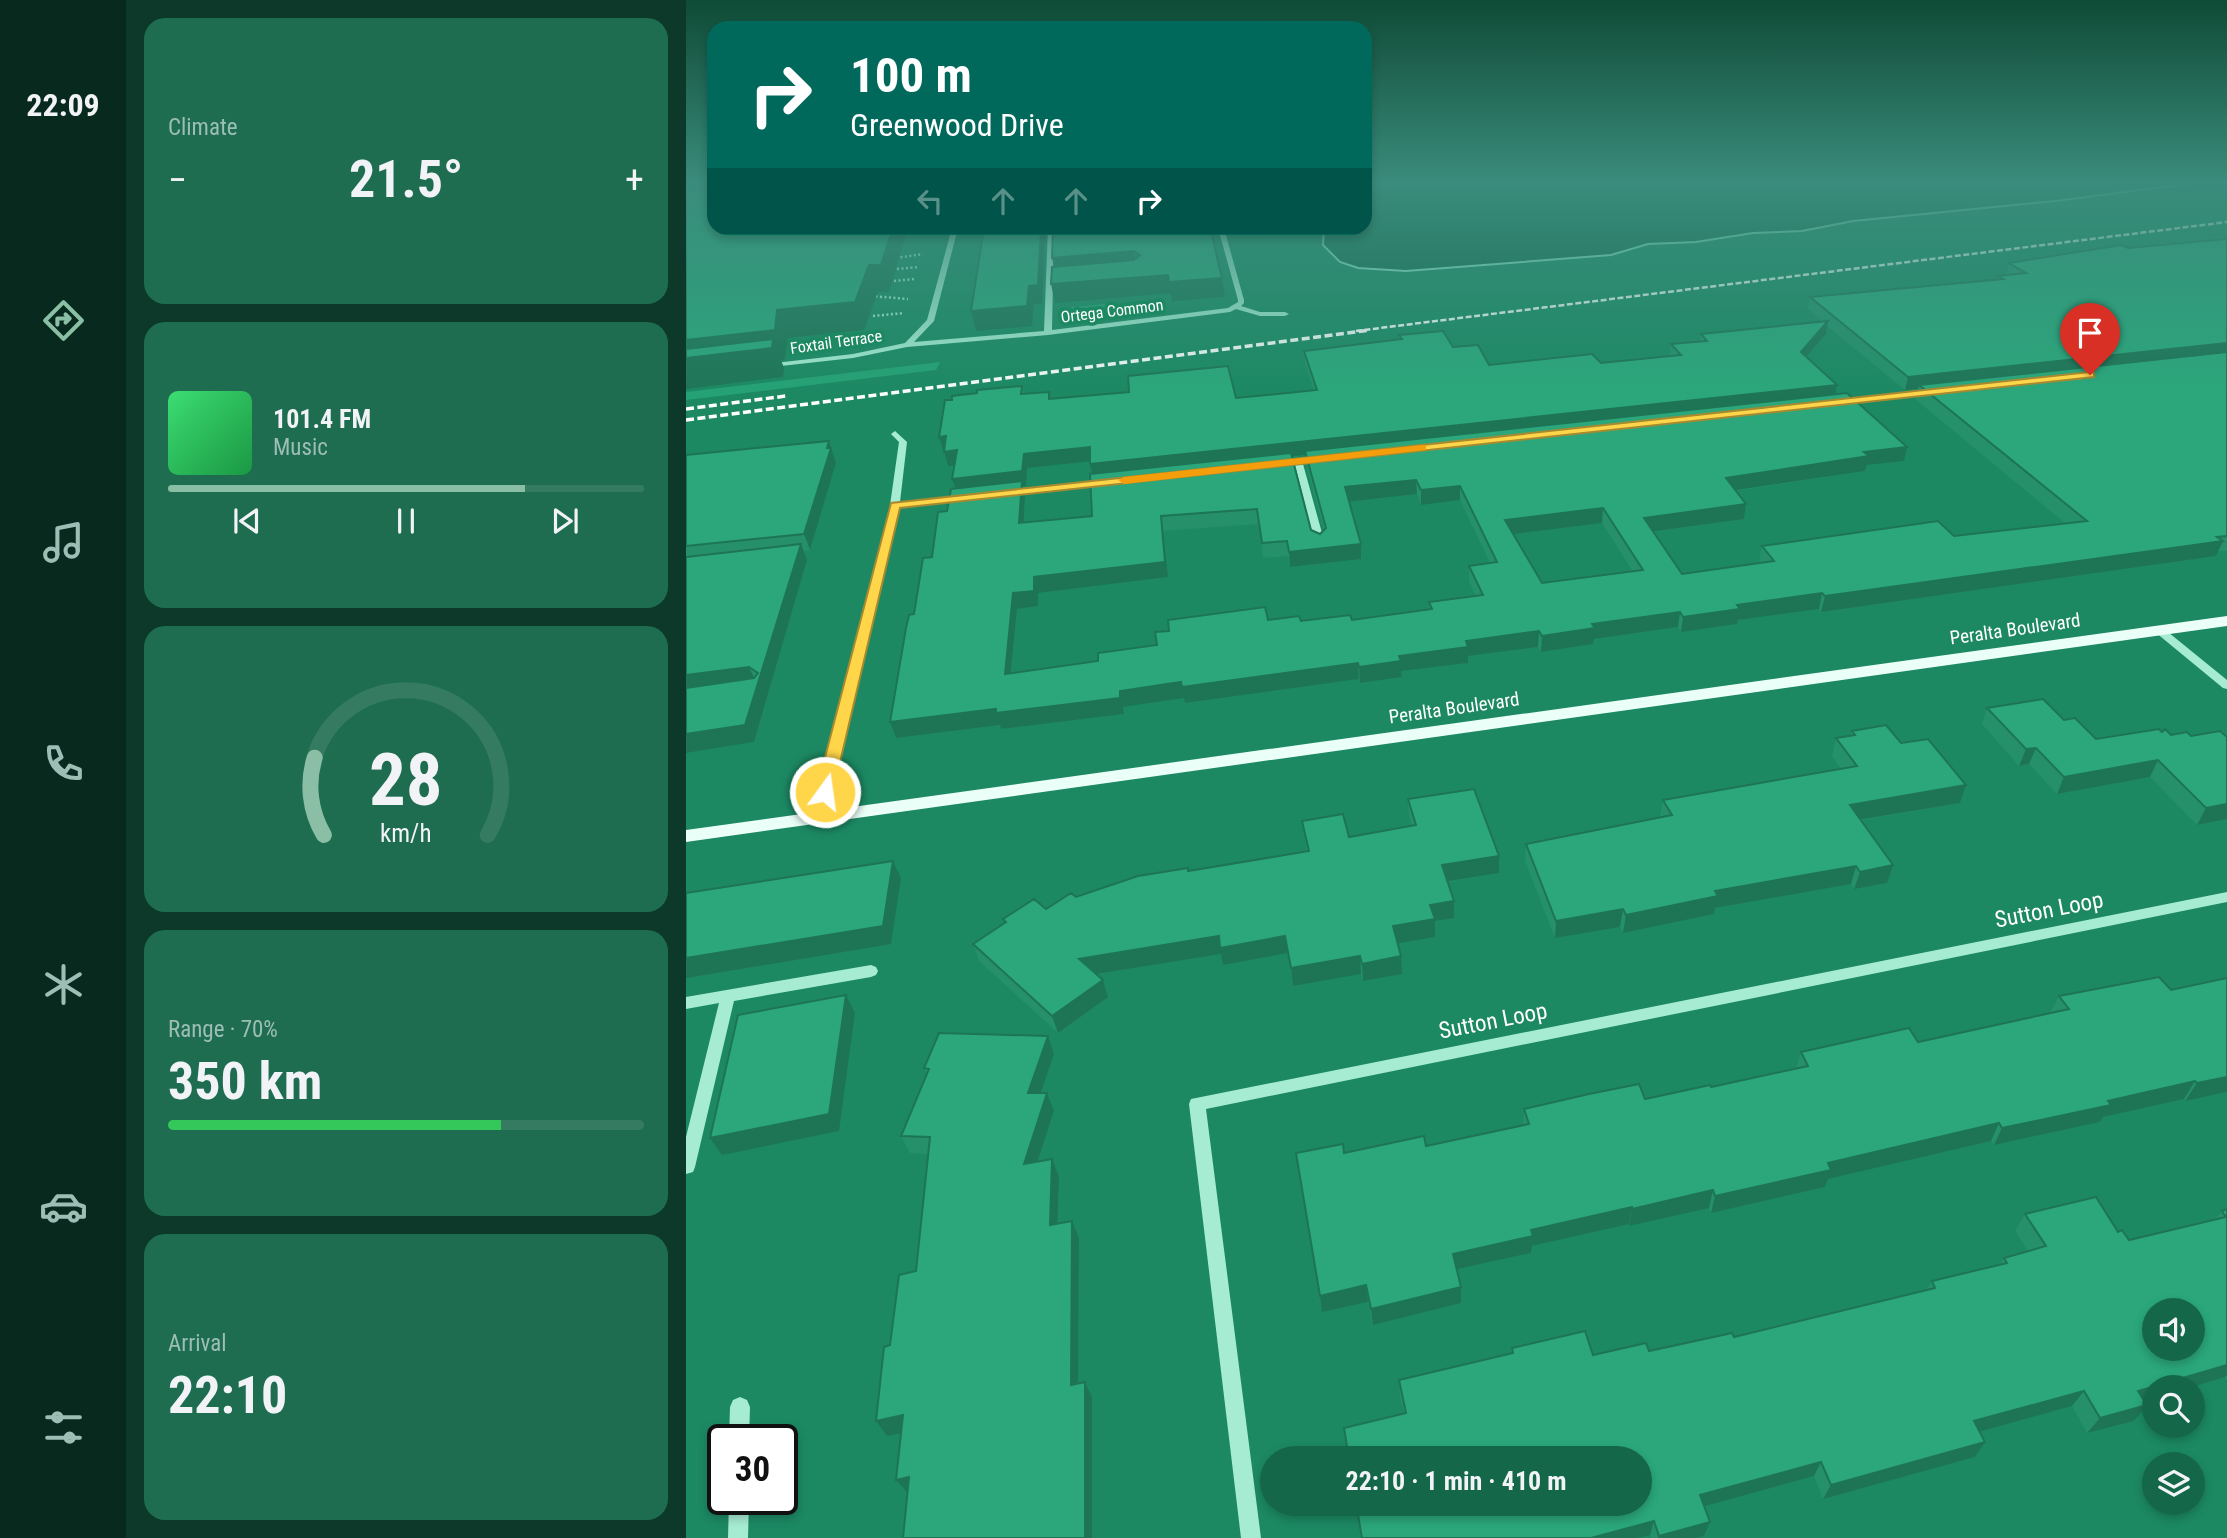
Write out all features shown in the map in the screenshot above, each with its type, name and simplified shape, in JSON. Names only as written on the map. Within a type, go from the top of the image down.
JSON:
[{"type":"main road","name":"Peralta Boulevard","points":[[686,836],[2227,621]]},
{"type":"street","points":[[907,345],[930,321],[948,253]]},
{"type":"street","points":[[1048,333],[1050,253]]},
{"type":"street","points":[[1229,253],[1241,300],[1236,307],[1260,314],[1285,314]]},
{"type":"street","points":[[1048,281],[1060,280]]},
{"type":"street","name":"Ortega Common","points":[[907,345],[1048,333],[1221,312],[1236,307]]},
{"type":"street","name":"Foxtail Terrace","points":[[752,367],[853,356],[907,345]]},
{"type":"street","points":[[1825,404],[1936,392]]},
{"type":"street","points":[[818,818],[895,505],[903,442],[895,434]]},
{"type":"street","points":[[1271,464],[1326,458]]},
{"type":"street","points":[[1298,461],[1320,544]]},
{"type":"street","points":[[992,495],[1118,481]]},
{"type":"street","points":[[895,505],[978,496]]},
{"type":"street","points":[[2159,630],[2227,686]]},
{"type":"street","name":"Sutton Loop","points":[[1251,1538],[1197,1104],[2227,897]]},
{"type":"street","points":[[686,1003],[871,971]]},
{"type":"street","points":[[687,1167],[728,996]]},
{"type":"street","points":[[739,1424],[740,1407]]},
{"type":"street","points":[[738,1538],[739,1515]]},
{"type":"path","points":[[898,253],[896,258],[923,254]]},
{"type":"path","points":[[897,269],[919,267]]},
{"type":"path","points":[[894,281],[914,279]]},
{"type":"path","points":[[869,296],[908,299]]},
{"type":"path","points":[[873,316],[905,313]]},
{"type":"shaded area","points":[[1331,253],[1618,253],[1406,271],[1358,268],[1340,262]]},
{"type":"shaded area","points":[[1106,304],[1106,317],[1073,320],[1072,307]]},
{"type":"shaded area","points":[[940,362],[936,370],[686,400],[686,392]]},
{"type":"building","points":[[686,253],[885,253],[881,265],[869,265],[855,302],[777,310],[775,330],[686,340]]},
{"type":"building","points":[[980,253],[1040,253],[1038,285],[1029,286],[1027,306],[971,311]]},
{"type":"building","points":[[1052,253],[1113,253],[1052,258]]},
{"type":"building","points":[[1137,253],[1216,253],[1222,278],[1169,282],[1168,275],[1051,284],[1052,267],[1134,260],[1140,255]]},
{"type":"building","points":[[2073,253],[2227,253],[2227,343],[1908,377],[1810,297],[2003,279],[1997,276],[2026,273],[2009,263]]},
{"type":"building","points":[[1828,321],[1801,352],[1837,385],[1090,464],[1090,447],[1024,454],[1022,471],[952,479],[957,450],[944,452],[946,436],[939,437],[945,400],[952,400],[952,396],[977,393],[977,390],[1022,386],[1021,394],[1049,392],[1049,399],[1129,392],[1128,376],[1228,366],[1236,398],[1317,390],[1304,351],[1402,339],[1399,335],[1443,331],[1453,347],[1478,345],[1489,365],[1592,354],[1601,363],[1681,355],[1671,344],[1707,341],[1701,334]]},
{"type":"building","points":[[773,339],[772,348],[686,358],[686,349]]},
{"type":"building","points":[[2227,352],[2227,536],[2217,537],[2223,541],[1825,596],[1822,593],[1737,605],[1740,609],[1683,617],[1680,612],[1592,624],[1595,628],[1542,636],[1539,631],[1466,641],[1468,647],[1399,656],[1401,661],[1359,667],[1358,663],[1182,687],[1181,682],[1120,691],[1120,698],[890,722],[906,628],[909,615],[914,614],[923,558],[932,557],[938,512],[947,511],[951,489],[1022,481],[1019,523],[1092,516],[1090,474],[1291,453],[1311,530],[1320,534],[1326,528],[1305,451],[1847,393],[1907,447],[1864,452],[1869,456],[1726,478],[1746,504],[1644,518],[1682,574],[1774,561],[1762,546],[1938,521],[1954,536],[2087,521],[1919,385]],"holes":[[[1416,480],[1421,490],[1460,486],[1497,562],[1469,566],[1483,595],[1429,602],[1432,609],[1352,620],[1350,615],[1301,621],[1299,616],[1268,620],[1265,607],[1168,620],[1169,631],[1155,632],[1157,645],[1098,653],[1098,661],[1005,674],[1013,593],[1034,591],[1034,577],[1165,562],[1161,516],[1257,509],[1262,543],[1287,541],[1289,552],[1361,544],[1345,487]],[[1603,508],[1643,570],[1542,583],[1505,520]]]},
{"type":"building","points":[[829,441],[827,448],[831,448],[804,534],[686,546],[686,455]]},
{"type":"building","points":[[801,544],[745,725],[686,734],[686,688],[754,678],[758,673],[749,667],[686,675],[686,557]]},
{"type":"building","points":[[2043,699],[2064,720],[2075,718],[2096,739],[2159,729],[2162,732],[2165,729],[2171,735],[2187,732],[2191,736],[2220,731],[2227,737],[2227,804],[2206,808],[2158,760],[2064,777],[2036,748],[2026,749],[1987,708]]},
{"type":"building","points":[[1886,725],[1901,743],[1928,739],[1966,785],[1850,805],[1893,865],[1860,872],[1856,866],[1715,891],[1718,896],[1626,915],[1623,909],[1556,921],[1526,844],[1672,815],[1663,800],[1857,766],[1836,738],[1855,735],[1852,731]]},
{"type":"building","points":[[1474,789],[1499,856],[1442,865],[1454,901],[1430,905],[1435,919],[1393,926],[1401,956],[1362,964],[1360,956],[1291,968],[1285,936],[1220,948],[1219,936],[1079,959],[1103,980],[1052,1016],[973,944],[1006,922],[1003,919],[1034,899],[1046,909],[1071,893],[1076,897],[1138,876],[1188,868],[1188,871],[1309,851],[1302,821],[1343,814],[1349,837],[1416,825],[1408,799]]},
{"type":"building","points":[[893,861],[883,926],[686,958],[686,893]]},
{"type":"building","points":[[2159,977],[2171,990],[2227,978],[2227,1077],[2197,1083],[2195,1081],[2108,1101],[2111,1105],[2002,1128],[1999,1123],[1828,1163],[1831,1170],[1715,1196],[1713,1190],[1531,1230],[1533,1236],[1453,1254],[1461,1287],[1371,1309],[1366,1285],[1320,1296],[1296,1153],[1343,1144],[1344,1153],[1424,1136],[1426,1146],[1529,1124],[1524,1109],[1589,1094],[1639,1084],[1645,1099],[1710,1085],[1711,1087],[1808,1066],[1801,1052],[1909,1028],[1918,1042],[2069,1009],[2059,996]]},
{"type":"building","points":[[846,995],[829,1114],[710,1138],[738,1015]]},
{"type":"building","points":[[939,1033],[1048,1036],[1028,1093],[1047,1093],[1024,1164],[1052,1159],[1050,1225],[1072,1221],[1071,1385],[1085,1382],[1085,1538],[903,1538],[909,1477],[896,1480],[903,1415],[876,1421],[884,1347],[890,1345],[899,1275],[916,1271],[930,1137],[901,1136],[929,1069],[924,1068]]},
{"type":"building","points":[[2096,1197],[2118,1232],[2122,1230],[2129,1240],[2226,1217],[2222,1211],[2227,1209],[2227,1365],[2193,1375],[2142,1375],[2142,1390],[2138,1391],[2142,1397],[2142,1406],[2100,1418],[2084,1391],[1974,1421],[1985,1442],[1831,1485],[1821,1462],[1700,1495],[1710,1522],[1659,1536],[1654,1521],[1591,1538],[1362,1538],[1358,1516],[1652,1516],[1652,1446],[1347,1446],[1344,1428],[1406,1413],[1399,1380],[1513,1353],[1512,1348],[1585,1331],[1593,1355],[1646,1343],[1649,1351],[1732,1333],[1734,1337],[1935,1288],[1932,1281],[2007,1263],[2004,1258],[2046,1246],[2025,1214]]},
{"type":"railway","points":[[1356,331],[1981,253]]},
{"type":"railway","points":[[686,420],[1370,330]]},
{"type":"railway","points":[[686,409],[786,396]]},
{"type":"slow traffic","points":[[1124,480],[1422,448]]},
{"type":"route","points":[[825,792],[895,505],[2090,375]]}]
